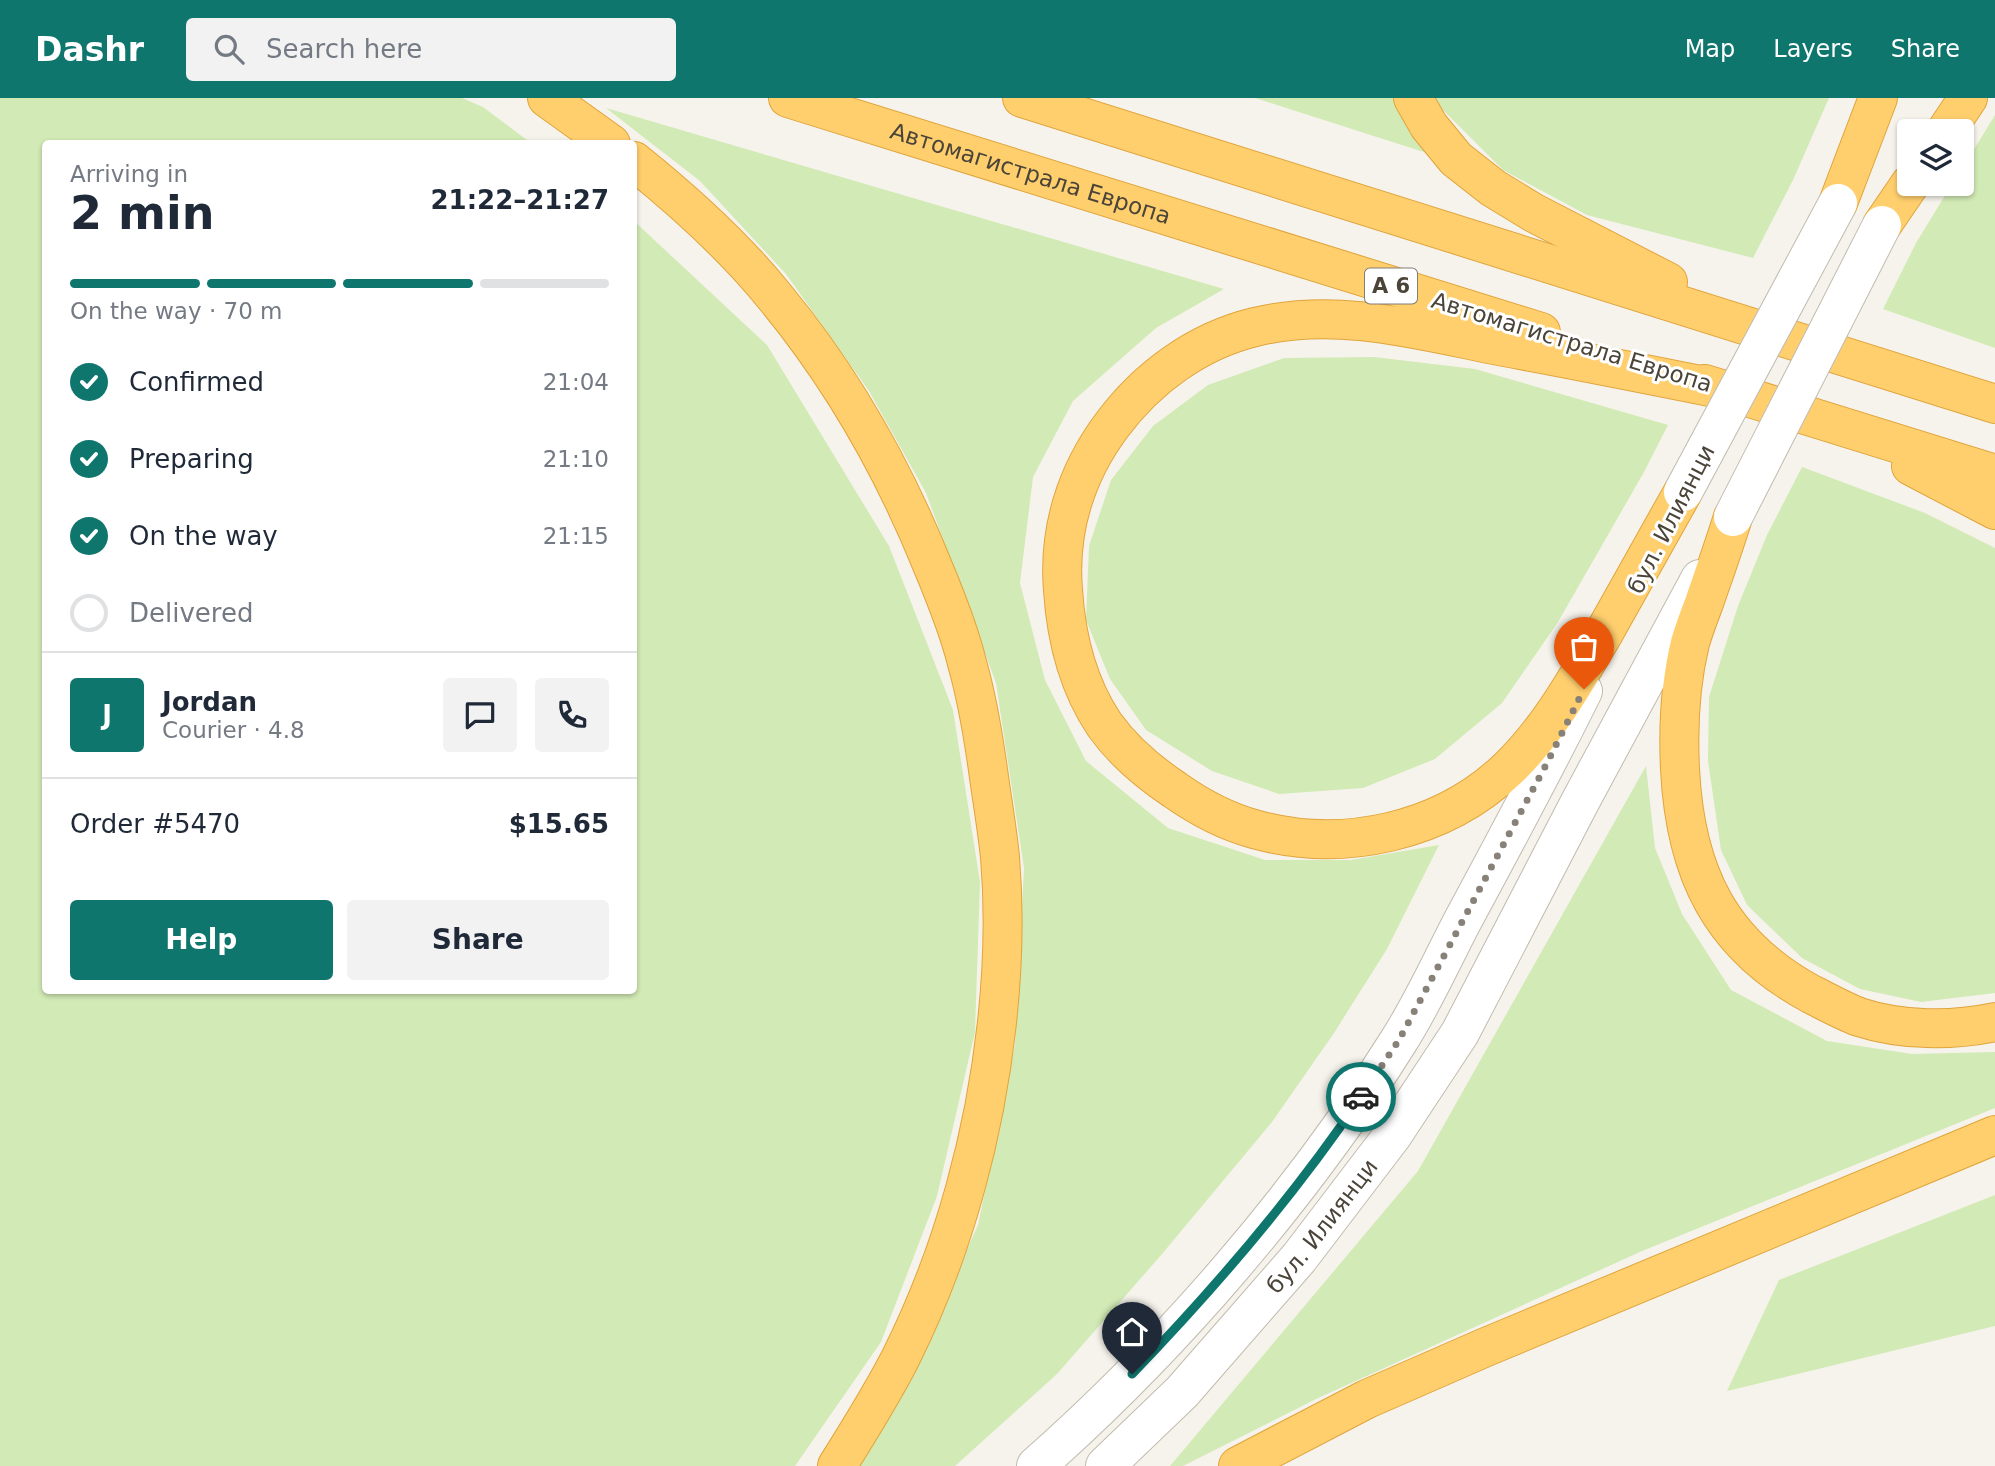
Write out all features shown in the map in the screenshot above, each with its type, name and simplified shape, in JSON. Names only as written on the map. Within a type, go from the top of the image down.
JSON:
[{"type":"highway","points":[[547,98],[605,140]]},
{"type":"highway","name":"Автомагистрала Европа","points":[[788,98],[1995,474]]},
{"type":"highway","points":[[1022,98],[1995,404]]},
{"type":"highway","points":[[1413,98],[1429,126],[1456,159],[1493,188],[1546,219],[1760,329]]},
{"type":"highway","points":[[1838,203],[1878,98]]},
{"type":"highway","points":[[1954,119],[1968,98]]},
{"type":"highway","points":[[637,163],[684,202],[733,250],[775,297],[861,418],[900,491],[946,596],[967,661],[981,723],[1000,859],[1002,928],[1000,990],[982,1116],[965,1188],[924,1307],[899,1360],[837,1466]]},
{"type":"highway","points":[[1882,225],[1902,196]]},
{"type":"highway","points":[[1683,492],[1565,700],[1541,733],[1508,769],[1477,794],[1422,823],[1388,833],[1354,838],[1287,837],[1253,829],[1196,804],[1145,769],[1105,725],[1087,691],[1072,650],[1064,603],[1062,563],[1069,514],[1086,464],[1116,419],[1154,379],[1202,346],[1226,336],[1277,322],[1309,318],[1372,321],[1725,390]]},
{"type":"highway","points":[[1861,362],[1995,386]]},
{"type":"highway","points":[[1825,420],[1995,510]]},
{"type":"highway","points":[[1733,517],[1690,642],[1681,698],[1681,796],[1690,846],[1707,892],[1736,935],[1754,955],[1803,989],[1858,1017],[1892,1025],[1932,1027],[1964,1028],[1995,1022]]},
{"type":"highway","points":[[1238,1466],[1367,1399],[1995,1135]]},
{"type":"street","name":"бул. Илиянци","points":[[1036,1466],[1081,1426],[1184,1321],[1271,1218],[1337,1132],[1399,1040],[1547,763],[1683,492],[1894,98]]},
{"type":"street","points":[[1941,119],[1953,98]]},
{"type":"street","name":"бул. Илиянци","points":[[1105,1466],[1182,1392],[1299,1258],[1392,1136],[1460,1034],[1580,800],[1733,517],[1898,196]]},
{"type":"green space","points":[[0,98],[462,98],[483,107],[527,140],[42,140],[42,994],[637,994],[637,224],[767,345],[889,546],[953,710],[980,882],[975,1032],[937,1196],[881,1342],[795,1466],[0,1466]]},
{"type":"green space","points":[[1255,98],[1404,98],[1433,155]]},
{"type":"green space","points":[[1435,98],[1829,98],[1793,180],[1753,258],[1587,215],[1503,170],[1438,105]]},
{"type":"green space","points":[[606,108],[1224,289],[1156,328],[1073,401],[1033,477],[1020,583],[1045,680],[1086,761],[1168,828],[1265,860],[1351,860],[1439,845],[1387,949],[1334,1033],[1272,1122],[1057,1374],[955,1466],[854,1466],[900,1397],[978,1225],[1015,1044],[1024,868],[996,683],[926,493],[869,391],[786,274],[700,181]]},
{"type":"green space","points":[[1995,115],[1995,348],[1883,309],[1916,243],[1945,196],[1974,196],[1974,149]]},
{"type":"green space","points":[[1374,357],[1475,369],[1668,425],[1558,622],[1502,703],[1435,759],[1363,788],[1279,794],[1212,771],[1146,730],[1110,679],[1086,620],[1089,546],[1111,480],[1153,426],[1208,385],[1284,358]]},
{"type":"green space","points":[[1802,467],[1925,513],[1995,548],[1995,993],[1921,1002],[1860,989],[1802,958],[1747,905],[1721,850],[1708,761],[1709,697],[1738,606],[1767,535]]},
{"type":"green space","points":[[1646,766],[1655,848],[1682,914],[1731,990],[1827,1041],[1912,1054],[1995,1052],[1995,1108],[1642,1251],[1316,1399],[1183,1466],[1170,1466],[1418,1171]]},
{"type":"green space","points":[[1995,1195],[1995,1326],[1727,1391],[1779,1280]]},
{"type":"way so far","points":[[1361,1097],[1399,1040],[1584,689]]},
{"type":"route","points":[[1132,1374],[1184,1321],[1271,1218],[1361,1097]]}]
